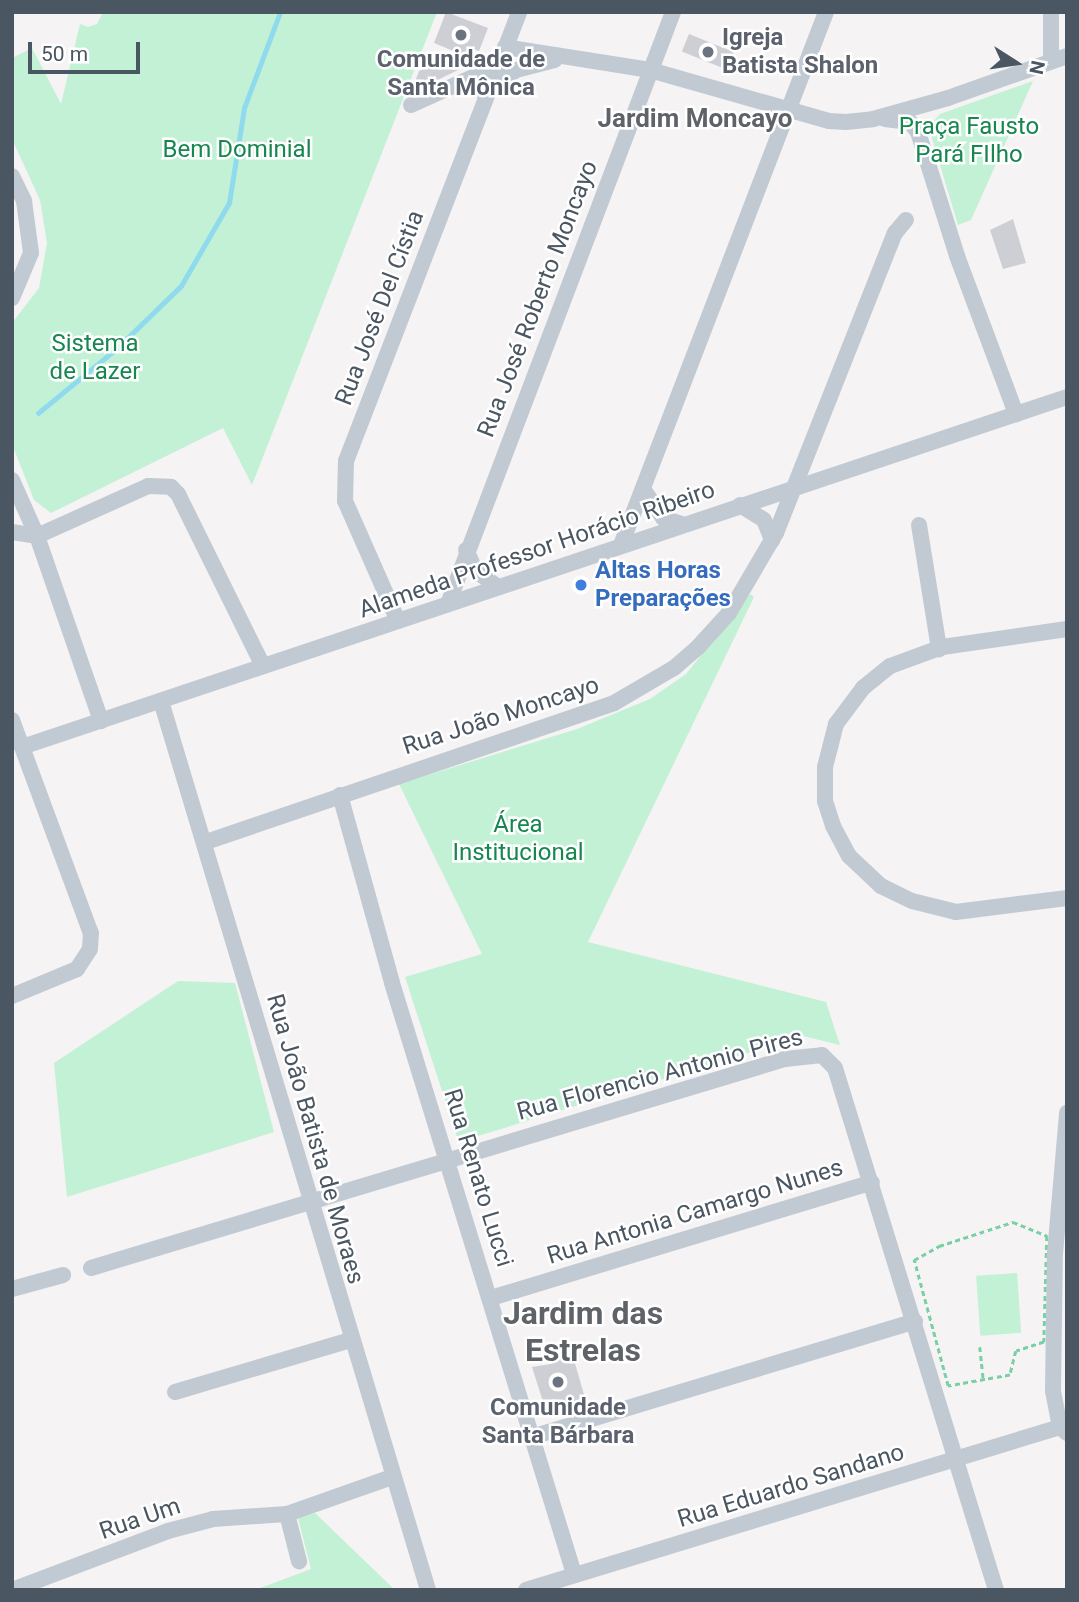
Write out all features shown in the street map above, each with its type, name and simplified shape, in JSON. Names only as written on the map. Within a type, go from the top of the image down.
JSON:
[{"type":"street","name":"Rua José Del Cístia","points":[[398,621],[345,501],[346,461],[519,12]]},
{"type":"street","name":"Rua José Roberto Moncayo","points":[[447,604],[673,12]]},
{"type":"street","points":[[621,545],[826,12]]},
{"type":"street","points":[[873,119],[947,98],[1059,58],[1051,12]]},
{"type":"street","points":[[505,47],[650,70],[829,121],[873,119],[910,122],[918,132],[957,256],[1016,414]]},
{"type":"street","points":[[456,87],[488,91],[516,70],[564,58]]},
{"type":"street","points":[[411,105],[456,87],[497,66]]},
{"type":"street","points":[[456,87],[472,99],[479,115]]},
{"type":"street","points":[[918,132],[923,117],[947,98]]},
{"type":"street","points":[[12,176],[24,201],[32,253],[12,298]]},
{"type":"street","name":"Rua João Moncayo","points":[[206,842],[614,703],[674,668],[729,613],[772,540],[796,486],[895,233],[906,220]]},
{"type":"street","name":"Alameda Professor Horácio Ribeiro","points":[[22,747],[1067,397]]},
{"type":"street","points":[[12,480],[37,536],[102,721]]},
{"type":"street","points":[[12,532],[37,536],[148,486],[171,487],[178,494],[263,666]]},
{"type":"street","points":[[643,489],[663,519],[682,524]]},
{"type":"street","points":[[740,505],[764,520],[772,540]]},
{"type":"street","points":[[919,525],[939,649]]},
{"type":"street","points":[[466,550],[476,571],[498,586]]},
{"type":"street","points":[[1067,629],[939,649],[890,666],[863,688],[836,724],[825,767],[825,801],[833,826],[849,856],[881,886],[939,910],[979,911],[1067,898]]},
{"type":"street","name":"Rua João Batista de Moraes","points":[[162,701],[206,842],[350,1340],[428,1590]]},
{"type":"street","points":[[12,720],[91,933],[90,949],[78,969],[12,996]]},
{"type":"street","name":"Rua Renato Lucci","points":[[340,795],[392,983],[535,1436],[574,1574]]},
{"type":"street","name":"Rua Florencio Antonio Pires","points":[[90,1268],[448,1158],[806,1054],[822,1055],[835,1068],[958,1459],[996,1590]]},
{"type":"street","points":[[1063,1430],[1053,1391],[1067,1113]]},
{"type":"street","name":"Rua Antonia Camargo Nunes","points":[[491,1298],[872,1182]]},
{"type":"street","points":[[12,1289],[63,1275]]},
{"type":"street","points":[[535,1436],[915,1321]]},
{"type":"street","points":[[175,1392],[350,1340]]},
{"type":"street","name":"Rua Eduardo Sandano","points":[[526,1590],[958,1459],[1063,1430]]},
{"type":"street","name":"Rua Um","points":[[12,1590],[168,1531],[213,1519],[286,1514],[392,1477]]},
{"type":"street","points":[[286,1514],[299,1561]]},
{"type":"path","points":[[1013,1222],[1047,1236],[1044,1342],[1016,1351],[1010,1375],[984,1380],[948,1386],[912,1266],[914,1260],[939,1246],[1013,1222]]},
{"type":"path","points":[[980,1347],[984,1380]]},
{"type":"green space","name":"Bem Dominial","points":[[103,12],[437,12],[252,485],[223,428],[51,513],[34,500],[12,444],[12,323],[39,288],[47,243],[40,200],[12,139],[12,58],[32,48],[61,104],[80,24],[88,27],[97,24]]},
{"type":"green space","name":"Praça Fausto Pará FIlho","points":[[1033,81],[971,220],[958,225],[931,135],[933,122],[940,114]]},
{"type":"green space","name":"Área Institucional","points":[[750,594],[754,597],[588,942],[826,1002],[840,1045],[803,1036],[465,1140],[457,1137],[405,977],[482,954],[399,784],[577,729],[650,699],[686,674]]},
{"type":"green space","points":[[178,981],[235,983],[274,1132],[67,1197],[54,1063]]},
{"type":"green space","points":[[1017,1273],[1021,1333],[980,1336],[976,1276]]},
{"type":"green space","points":[[315,1513],[395,1590],[255,1590],[311,1569],[298,1518]]},
{"type":"building","name":"Comunidade de Santa Mônica","points":[[446,12],[488,28],[479,51],[469,47],[466,56],[434,43]]},
{"type":"building","name":"Igreja Batista Shalon","points":[[689,34],[734,52],[726,70],[682,52]]},
{"type":"building","points":[[454,55],[460,69],[411,93],[419,71]]},
{"type":"building","points":[[1013,219],[1026,263],[1003,269],[990,230]]},
{"type":"building","name":"Comunidade Santa Bárbara","points":[[572,1353],[585,1398],[565,1409],[546,1411],[532,1367],[551,1364]]},
{"type":"waterway","points":[[38,413],[117,348],[181,286],[229,203],[244,108],[280,12]]},
{"type":"place","name":"Comunidade de Santa Mônica","points":[[461,35]]},
{"type":"place","name":"Igreja Batista Shalon","points":[[708,52]]},
{"type":"place","name":"Altas Horas Preparações","points":[[581,585]]},
{"type":"place","name":"Comunidade Santa Bárbara","points":[[558,1382]]},
{"type":"district","name":"Jardim Moncayo","points":[[695,119]]},
{"type":"district","name":"Jardim das Estrelas","points":[[583,1332]]},
{"type":"park label","name":"Sistema de Lazer","points":[[95,358]]}]
